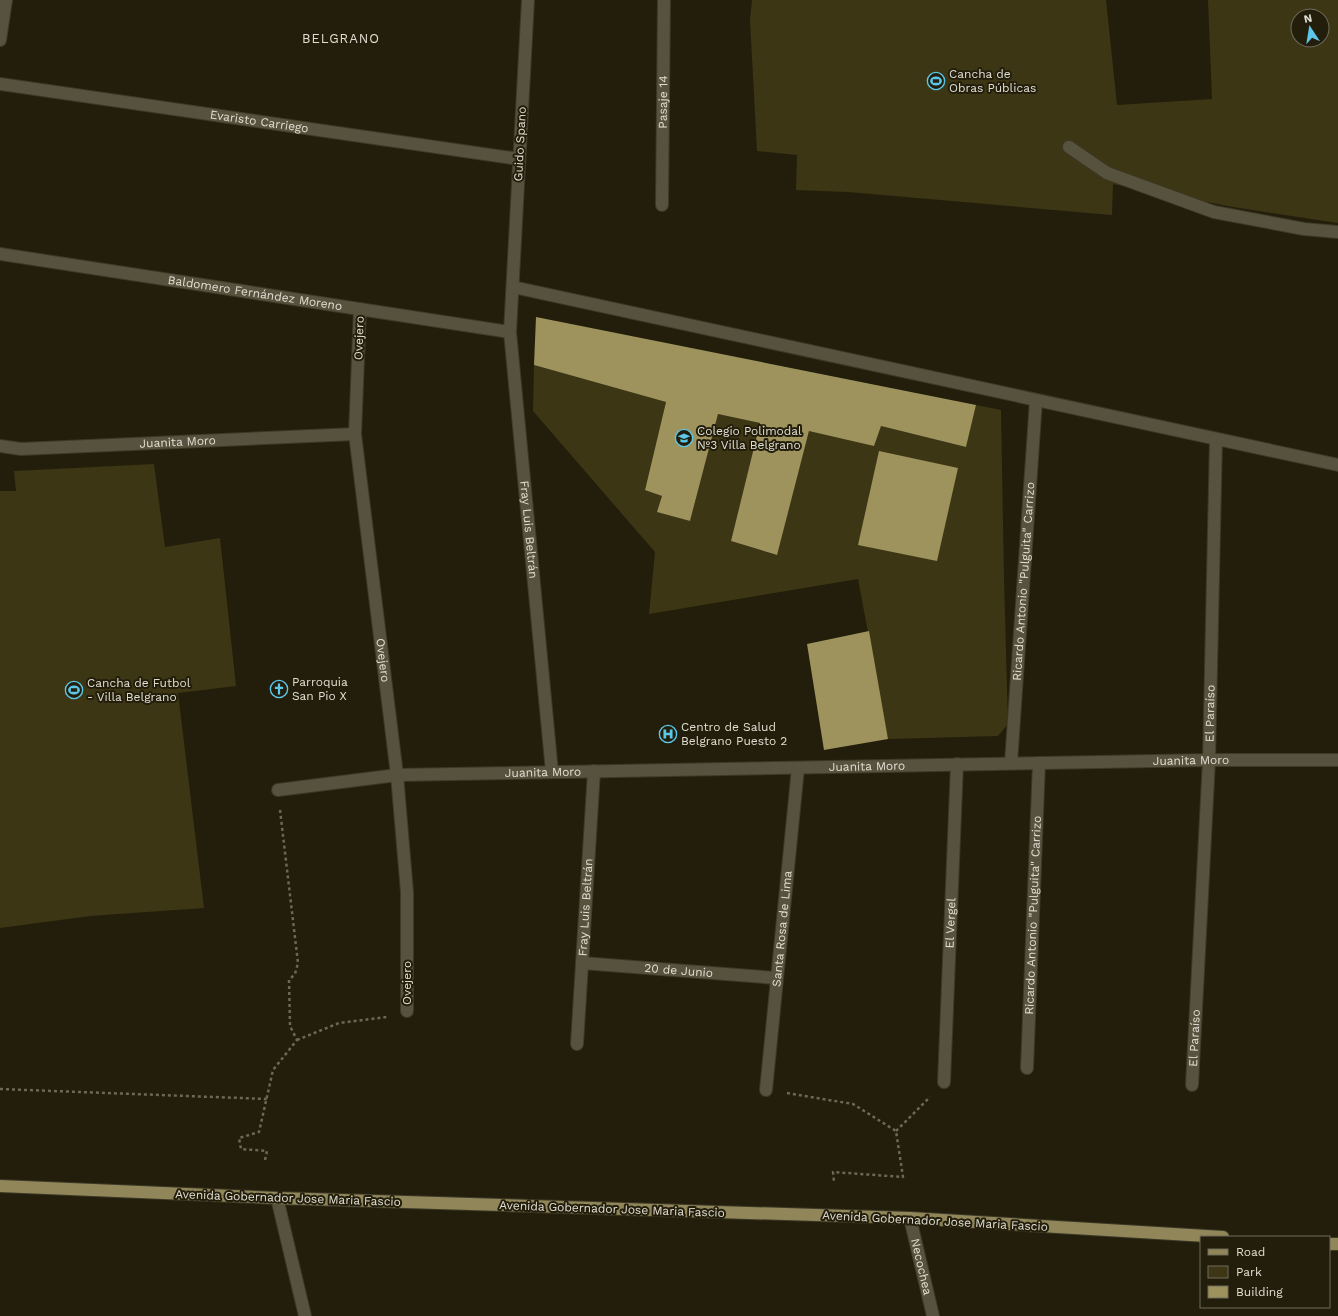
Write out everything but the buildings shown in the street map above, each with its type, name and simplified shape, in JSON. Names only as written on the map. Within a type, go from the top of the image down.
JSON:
[{"type":"main road","name":"Avenida Gobernador Jose Maria Fascio","points":[[0,1186],[277,1198],[910,1218],[1207,1236]]},
{"type":"street","points":[[0,40],[6,0]]},
{"type":"street","name":"Guido Spano","points":[[513,287],[528,0]]},
{"type":"street","name":"Pasaje 14","points":[[662,205],[664,0]]},
{"type":"street","name":"Evaristo Carriego","points":[[0,84],[520,159]]},
{"type":"street","points":[[1069,147],[1107,173],[1214,212],[1304,229],[1338,232]]},
{"type":"street","name":"Baldomero Fernández Moreno","points":[[0,254],[510,332]]},
{"type":"street","points":[[513,287],[1338,465]]},
{"type":"street","name":"Fray Luis Beltrán","points":[[513,287],[510,332],[552,772]]},
{"type":"street","name":"Ovejero","points":[[360,309],[355,434],[396,775],[407,892],[406,1011]]},
{"type":"street","name":"Ricardo Antonio \"Pulguita\" Carrizo","points":[[1011,763],[1036,400]]},
{"type":"street","name":"Juanita Moro","points":[[0,446],[21,449],[355,434]]},
{"type":"street","name":"El Paraíso","points":[[1192,1085],[1209,760],[1216,439]]},
{"type":"street","name":"Juanita Moro","points":[[278,790],[396,775],[1011,763],[1338,760]]},
{"type":"street","name":"Ricardo Antonio \"Pulguita\" Carrizo","points":[[1027,1068],[1039,763]]},
{"type":"street","name":"El Vergel","points":[[944,1082],[957,764]]},
{"type":"street","name":"Santa Rosa de Lima","points":[[766,1090],[798,768]]},
{"type":"street","name":"Fray Luis Beltrán","points":[[577,1044],[594,771]]},
{"type":"street","name":"20 de Junio","points":[[582,963],[776,978]]},
{"type":"street","points":[[277,1198],[305,1316]]},
{"type":"street","name":"Necochea","points":[[910,1218],[933,1316]]},
{"type":"path","points":[[278,790],[298,963],[296,974],[289,980],[290,1026],[297,1040]]},
{"type":"path","points":[[265,1160],[267,1152],[241,1149],[239,1138],[259,1132],[273,1070],[297,1040],[339,1023],[399,1016],[406,1011]]},
{"type":"path","points":[[896,1131],[944,1082]]},
{"type":"path","points":[[0,1089],[267,1099]]},
{"type":"path","points":[[766,1090],[853,1104],[896,1131],[904,1177],[834,1172],[834,1182]]},
{"type":"green space","points":[[752,0],[1106,0],[1117,105],[1212,99],[1208,0],[1338,0],[1338,223],[1233,207],[1113,184],[1112,215],[848,192],[796,190],[797,155],[757,151],[750,20]]},
{"type":"green space","points":[[534,365],[666,402],[645,489],[662,496],[658,512],[690,521],[718,414],[760,423],[731,541],[776,555],[809,431],[881,426],[966,447],[976,405],[1001,410],[1008,724],[998,736],[888,739],[858,579],[649,614],[655,552],[533,411]]},
{"type":"green space","name":"Cancha de Futbol - Villa Belgrano","points":[[154,464],[165,547],[220,538],[236,686],[178,693],[204,908],[90,916],[0,928],[0,491],[16,491],[14,471]]},
{"type":"place","name":"Cancha de Obras Públicas","points":[[936,81]]},
{"type":"place","name":"Colegio Polimodal Nº3 Villa Belgrano","points":[[684,438]]},
{"type":"place","name":"Parroquia San Pio X","points":[[279,689]]},
{"type":"place","name":"Cancha de Futbol - Villa Belgrano","points":[[74,690]]},
{"type":"place","name":"Centro de Salud Belgrano Puesto 2","points":[[668,734]]},
{"type":"district","name":"BELGRANO","points":[[341,38]]}]
